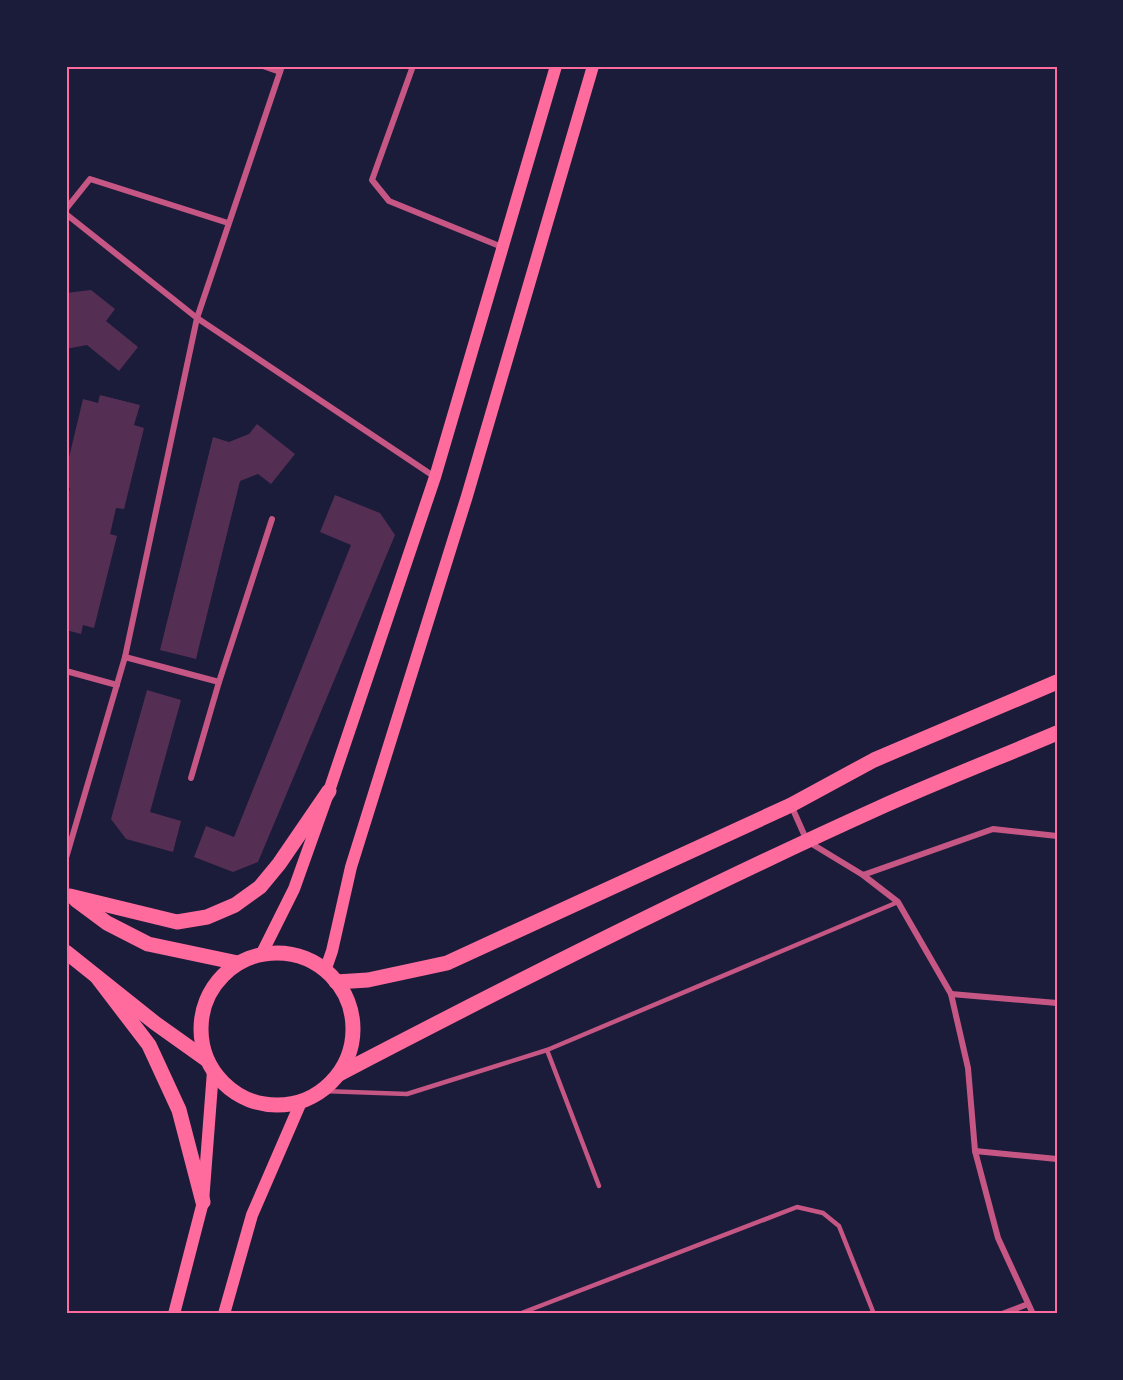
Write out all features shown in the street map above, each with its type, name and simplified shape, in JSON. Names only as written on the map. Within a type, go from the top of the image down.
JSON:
[{"type":"main road","points":[[261,955],[294,889],[435,477],[556,66]]},
{"type":"main road","points":[[331,976],[332,951],[351,867],[467,496],[593,66]]},
{"type":"main road","points":[[331,976],[368,980],[447,963],[790,805],[874,760],[1057,682]]},
{"type":"main road","points":[[339,1074],[620,930],[884,806],[1057,733]]},
{"type":"main road","points":[[68,895],[177,922],[207,917],[235,905],[260,887],[279,864],[329,791]]},
{"type":"main road","points":[[68,895],[107,923],[148,944],[238,963]]},
{"type":"main road","points":[[66,952],[210,1065],[230,1089],[252,1101],[276,1105],[301,1102],[322,1091],[339,1074],[348,1057],[353,1037],[352,1018],[346,999],[331,976],[306,959],[284,953],[261,955],[238,963],[221,977],[208,995],[201,1016],[201,1038],[210,1065],[204,1202],[174,1314]]},
{"type":"main road","points":[[98,976],[149,1045],[179,1110],[204,1202]]},
{"type":"main road","points":[[224,1314],[252,1215],[301,1102]]},
{"type":"street","points":[[66,858],[125,657],[197,318],[281,69],[263,66]]},
{"type":"street","points":[[413,66],[372,180],[389,201],[502,248]]},
{"type":"street","points":[[66,209],[90,178],[228,223]]},
{"type":"street","points":[[66,214],[197,318],[435,477]]},
{"type":"street","points":[[191,778],[219,682],[272,519]]},
{"type":"street","points":[[125,657],[219,682]]},
{"type":"street","points":[[66,671],[117,685]]},
{"type":"street","points":[[790,805],[807,842],[863,875],[898,902],[951,994],[968,1068],[975,1151],[998,1238],[1033,1314]]},
{"type":"street","points":[[863,875],[993,829],[1057,836]]},
{"type":"street","points":[[951,994],[1057,1003]]},
{"type":"street","points":[[975,1151],[1057,1159]]},
{"type":"street","points":[[1002,1314],[1028,1304]]},
{"type":"lane","points":[[322,1091],[407,1094],[547,1050],[898,902]]},
{"type":"lane","points":[[547,1050],[599,1186]]},
{"type":"lane","points":[[519,1314],[797,1207],[823,1213],[839,1226],[874,1314]]},
{"type":"building","points":[[91,290],[115,309],[106,321],[138,347],[119,371],[87,345],[66,349],[66,293]]},
{"type":"building","points":[[100,395],[140,405],[134,425],[144,428],[124,509],[116,508],[110,534],[117,536],[94,628],[83,625],[81,634],[66,630],[66,503],[70,488],[66,486],[66,470],[83,399],[98,403]]},
{"type":"building","points":[[257,424],[295,454],[271,484],[258,474],[240,481],[196,659],[160,650],[213,437],[229,442],[249,434]]},
{"type":"building","points":[[335,495],[380,513],[395,535],[258,862],[233,872],[194,857],[206,826],[234,837],[351,545],[320,532]]},
{"type":"building","points":[[147,690],[181,700],[150,812],[181,821],[173,852],[126,839],[111,819]]}]
